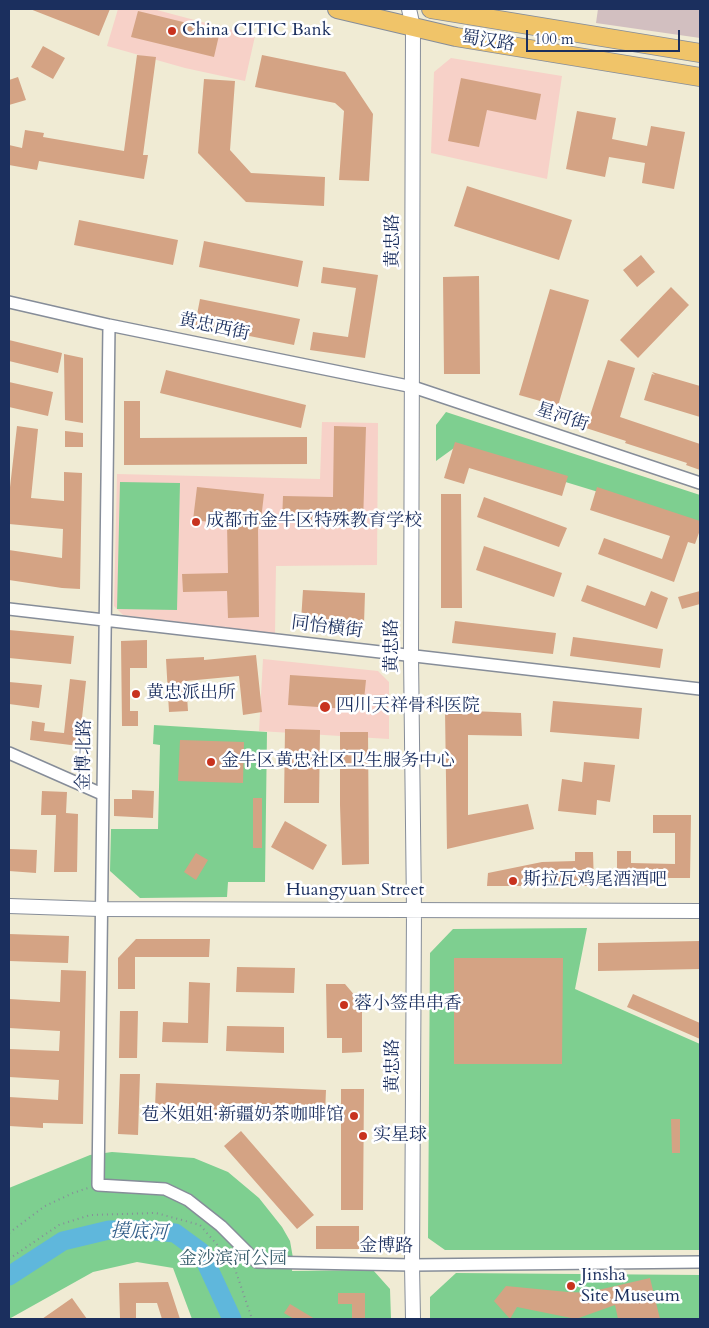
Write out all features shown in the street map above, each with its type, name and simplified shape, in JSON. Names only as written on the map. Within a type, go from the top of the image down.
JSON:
[{"type":"main road","name":"蜀汉路","points":[[338,9],[456,37],[700,77]]},
{"type":"main road","name":"蜀汉路","points":[[431,9],[700,53]]},
{"type":"street","name":"黄忠路","points":[[409,9],[413,27],[411,655],[414,910],[413,1319]]},
{"type":"street","name":"黄忠西街","points":[[9,302],[109,325],[413,387]]},
{"type":"street","name":"金博北路","points":[[98,1185],[100,909],[109,325]]},
{"type":"street","name":"星河街","points":[[413,387],[700,483]]},
{"type":"street","name":"同怡横街","points":[[9,609],[700,689]]},
{"type":"street","points":[[9,753],[102,794]]},
{"type":"street","name":"Huangyuan Street","points":[[9,906],[100,909],[700,911]]},
{"type":"street","name":"金博路","points":[[98,1185],[165,1189],[188,1200],[221,1226],[257,1262],[412,1265],[700,1262]]},
{"type":"path","points":[[9,1233],[45,1206],[73,1193],[98,1185]]},
{"type":"path","points":[[9,1259],[59,1225],[90,1215],[156,1213],[200,1225],[233,1263],[252,1319]]},
{"type":"shaded area","points":[[118,9],[153,9],[255,36],[245,81],[185,68],[107,46]]},
{"type":"shaded area","points":[[598,9],[700,9],[700,38],[596,23]]},
{"type":"shaded area","points":[[451,58],[562,76],[547,179],[431,153],[434,72]]},
{"type":"shaded area","name":"成都市金牛区特殊教育学校","points":[[322,422],[378,423],[377,565],[276,566],[275,634],[123,615],[114,606],[117,474],[320,479]]},
{"type":"shaded area","name":"四川天祥骨科医院","points":[[263,659],[378,671],[389,682],[389,739],[259,731]]},
{"type":"green space","points":[[446,412],[700,495],[700,523],[454,448],[436,461],[436,425]]},
{"type":"green space","points":[[120,482],[180,483],[177,610],[117,609]]},
{"type":"green space","points":[[154,725],[267,732],[265,882],[228,882],[227,897],[140,898],[110,871],[111,829],[158,829],[160,745],[153,744]]},
{"type":"green space","points":[[587,928],[575,989],[700,1044],[700,1250],[445,1250],[428,1238],[430,953],[453,929]]},
{"type":"green space","name":"金沙滨河公园","points":[[112,1152],[194,1158],[228,1172],[259,1198],[282,1227],[290,1241],[293,1258],[292,1271],[373,1270],[390,1289],[391,1319],[192,1319],[173,1268],[137,1262],[93,1272],[9,1319],[9,1188],[90,1155]]},
{"type":"green space","name":"Jinsha Site Museum","points":[[456,1273],[700,1275],[700,1319],[430,1319],[430,1297]]},
{"type":"building","points":[[30,9],[110,9],[99,36]]},
{"type":"building","points":[[138,11],[220,31],[214,57],[131,37]]},
{"type":"building","points":[[43,46],[65,58],[53,79],[31,67]]},
{"type":"building","points":[[137,55],[156,57],[143,155],[148,155],[144,179],[39,161],[37,170],[9,165],[9,145],[22,148],[25,130],[44,133],[43,137],[124,151]]},
{"type":"building","points":[[262,55],[345,72],[373,114],[369,181],[339,180],[344,111],[335,103],[255,87]]},
{"type":"building","points":[[18,77],[26,100],[9,105],[9,80]]},
{"type":"building","points":[[461,78],[541,94],[536,120],[487,110],[479,147],[448,141]]},
{"type":"building","points":[[204,79],[235,81],[230,150],[251,173],[325,177],[324,206],[246,202],[198,153]]},
{"type":"building","points":[[577,111],[616,118],[612,139],[647,146],[651,126],[685,132],[674,189],[642,183],[645,163],[609,157],[605,177],[566,169]]},
{"type":"building","points":[[467,186],[572,220],[559,260],[454,226]]},
{"type":"building","points":[[79,220],[178,240],[173,265],[74,245]]},
{"type":"building","points":[[204,241],[303,261],[298,287],[199,267]]},
{"type":"building","points":[[641,255],[655,272],[637,287],[623,270]]},
{"type":"building","points":[[323,267],[378,275],[365,358],[310,350],[313,332],[348,337],[356,288],[321,283]]},
{"type":"building","points":[[479,276],[480,374],[444,374],[443,277]]},
{"type":"building","points":[[671,287],[689,305],[638,358],[620,340]]},
{"type":"building","points":[[550,289],[589,300],[558,406],[519,395]]},
{"type":"building","points":[[200,299],[300,319],[294,345],[195,325]]},
{"type":"building","points":[[9,340],[62,353],[58,373],[9,361]]},
{"type":"building","points":[[64,354],[83,358],[83,423],[65,420]]},
{"type":"building","points":[[608,360],[635,368],[620,417],[700,444],[700,470],[686,465],[687,463],[586,428]]},
{"type":"building","points":[[166,370],[306,405],[301,428],[160,393]]},
{"type":"building","points":[[652,372],[700,386],[700,417],[644,400],[652,374],[655,375]]},
{"type":"building","points":[[9,382],[53,392],[48,416],[9,407]]},
{"type":"building","points":[[124,401],[140,401],[140,438],[307,437],[307,464],[124,465]]},
{"type":"building","points":[[17,426],[38,429],[31,498],[64,501],[64,472],[82,473],[80,589],[9,580],[9,550],[62,558],[63,529],[9,524],[9,496]]},
{"type":"building","points":[[334,426],[366,427],[363,523],[282,522],[283,496],[333,497]]},
{"type":"building","points":[[65,431],[83,433],[83,447],[65,447]]},
{"type":"building","points":[[455,442],[568,476],[562,496],[469,468],[464,484],[444,478]]},
{"type":"building","points":[[197,487],[264,494],[260,528],[258,528],[259,617],[228,618],[227,591],[183,592],[182,574],[228,573],[227,524],[193,520]]},
{"type":"building","points":[[597,487],[700,521],[700,530],[695,544],[688,542],[674,582],[598,554],[604,538],[662,559],[670,536],[590,510]]},
{"type":"building","points":[[441,494],[461,494],[462,608],[441,608]]},
{"type":"building","points":[[484,497],[567,528],[559,547],[477,517]]},
{"type":"building","points":[[484,546],[562,573],[554,597],[476,570]]},
{"type":"building","points":[[587,585],[645,606],[651,591],[668,598],[657,629],[581,601]]},
{"type":"building","points":[[303,590],[365,593],[364,624],[301,621]]},
{"type":"building","points":[[700,591],[700,604],[682,609],[678,597]]},
{"type":"building","points":[[455,621],[556,633],[553,654],[452,643]]},
{"type":"building","points":[[9,630],[74,636],[71,664],[9,658]]},
{"type":"building","points":[[573,637],[663,649],[660,668],[570,656]]},
{"type":"building","points":[[147,640],[147,668],[130,668],[130,711],[138,711],[138,726],[122,726],[121,641]]},
{"type":"building","points":[[256,655],[262,712],[243,715],[239,676],[186,681],[188,711],[169,712],[166,659],[204,657],[204,660]]},
{"type":"building","points":[[290,675],[366,680],[363,710],[288,705]]},
{"type":"building","points":[[70,679],[86,681],[79,746],[30,740],[32,721],[45,723],[44,731],[64,733]]},
{"type":"building","points":[[9,682],[42,685],[39,708],[9,704]]},
{"type":"building","points":[[553,701],[642,708],[639,739],[550,732]]},
{"type":"building","points":[[445,710],[521,713],[522,736],[468,735],[468,815],[528,804],[534,829],[447,849]]},
{"type":"building","points":[[285,729],[320,730],[319,803],[284,803]]},
{"type":"building","points":[[340,732],[368,732],[369,864],[342,865]]},
{"type":"building","name":"金牛区黄忠社区卫生服务中心","points":[[180,740],[244,742],[243,783],[178,781]]},
{"type":"building","points":[[584,762],[615,765],[610,802],[597,800],[596,815],[558,811],[562,779],[582,782]]},
{"type":"building","points":[[132,790],[154,791],[153,818],[114,816],[114,799],[132,799]]},
{"type":"building","points":[[42,791],[67,792],[66,813],[78,814],[77,872],[54,872],[56,815],[41,815]]},
{"type":"building","points":[[253,798],[262,798],[262,848],[253,848]]},
{"type":"building","points":[[653,815],[691,815],[690,878],[617,878],[617,851],[631,851],[631,863],[675,864],[675,833],[653,833]]},
{"type":"building","points":[[285,821],[327,845],[313,870],[271,847]]},
{"type":"building","points":[[9,849],[37,850],[36,873],[9,871]]},
{"type":"building","points":[[575,852],[593,852],[594,886],[487,886],[488,873],[542,862],[575,861]]},
{"type":"building","points":[[196,853],[208,860],[196,880],[184,872]]},
{"type":"building","points":[[9,934],[69,936],[68,963],[9,961]]},
{"type":"building","points":[[136,939],[210,939],[209,957],[135,957],[135,989],[118,989],[118,958]]},
{"type":"building","points":[[700,941],[700,969],[598,971],[598,943]]},
{"type":"building","points":[[454,958],[563,958],[562,1064],[454,1064]]},
{"type":"building","points":[[237,967],[295,968],[294,993],[236,992]]},
{"type":"building","points":[[61,970],[86,971],[83,1124],[43,1123],[43,1128],[9,1126],[9,1097],[58,1100],[59,1080],[9,1077],[9,1049],[59,1051],[60,1031],[9,1028],[9,999],[60,1002]]},
{"type":"building","points":[[189,982],[210,983],[208,1043],[162,1042],[163,1022],[188,1023]]},
{"type":"building","points":[[326,984],[345,984],[362,1004],[362,1052],[342,1053],[342,1038],[327,1038]]},
{"type":"building","points":[[633,994],[700,1023],[700,1039],[627,1007]]},
{"type":"building","points":[[120,1011],[138,1011],[137,1058],[119,1058]]},
{"type":"building","points":[[227,1026],[284,1027],[284,1053],[226,1051]]},
{"type":"building","points":[[120,1074],[140,1074],[138,1135],[118,1134]]},
{"type":"building","points":[[156,1083],[326,1090],[325,1114],[155,1107]]},
{"type":"building","points":[[341,1089],[364,1089],[363,1210],[341,1210]]},
{"type":"building","points":[[671,1119],[680,1119],[680,1153],[672,1153]]},
{"type":"building","points":[[241,1131],[314,1215],[297,1229],[224,1146]]},
{"type":"building","points":[[316,1226],[359,1226],[359,1249],[316,1249]]},
{"type":"building","points":[[650,1278],[660,1319],[618,1319],[615,1305],[576,1319],[517,1307],[510,1319],[494,1301],[506,1286],[597,1293],[598,1290]]},
{"type":"building","points":[[168,1282],[180,1319],[162,1319],[157,1303],[136,1303],[136,1319],[120,1319],[119,1283]]},
{"type":"building","points":[[338,1293],[365,1293],[365,1319],[352,1319],[352,1304],[338,1304]]},
{"type":"building","points":[[72,1298],[87,1319],[42,1319]]},
{"type":"building","points":[[290,1304],[315,1319],[294,1319],[284,1313]]},
{"type":"waterway","name":"摸底河","points":[[9,1276],[63,1241],[109,1230],[145,1230],[175,1233],[201,1252],[232,1319]]},
{"type":"place","name":"China CITIC Bank","points":[[172,31]]},
{"type":"place","name":"成都市金牛区特殊教育学校","points":[[196,522]]},
{"type":"place","name":"黄忠派出所","points":[[136,694]]},
{"type":"place","name":"四川天祥骨科医院","points":[[325,707]]},
{"type":"place","name":"金牛区黄忠社区卫生服务中心","points":[[211,762]]},
{"type":"place","name":"斯拉瓦鸡尾酒酒吧","points":[[513,881]]},
{"type":"place","name":"蓉小签串串香","points":[[344,1005]]},
{"type":"place","name":"苞米姐姐·新疆奶茶咖啡馆","points":[[354,1116]]},
{"type":"place","name":"实星球","points":[[363,1136]]},
{"type":"place","name":"Jinsha Site Museum","points":[[571,1286]]}]
